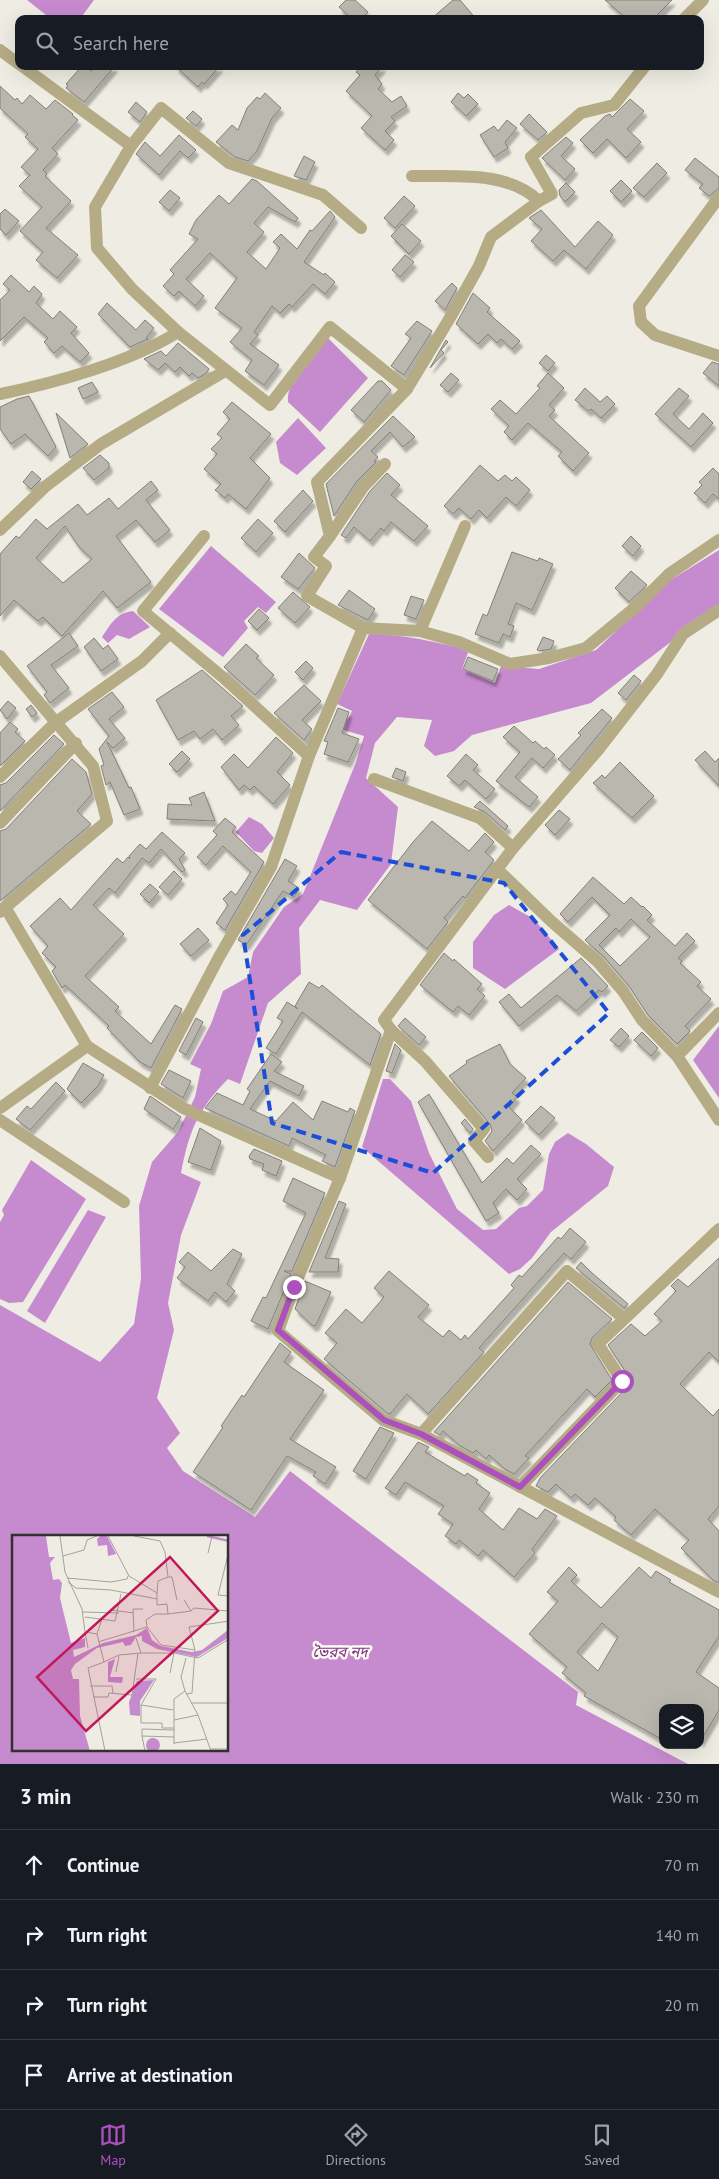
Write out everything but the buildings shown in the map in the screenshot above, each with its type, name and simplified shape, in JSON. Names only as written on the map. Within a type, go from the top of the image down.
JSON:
[{"type":"street","points":[[688,15],[703,0]]},
{"type":"street","points":[[0,50],[15,61]]},
{"type":"street","points":[[27,70],[131,146]]},
{"type":"street","points":[[330,536],[317,482],[407,389],[479,266],[491,237],[538,201],[552,194],[531,157],[580,113],[614,105],[642,70]]},
{"type":"street","points":[[361,228],[323,195],[229,163],[161,108],[131,146],[95,207],[97,248],[132,289],[178,332],[270,405],[330,327],[407,389]]},
{"type":"street","points":[[412,176],[490,178],[526,189],[538,201]]},
{"type":"street","points":[[719,197],[639,306],[641,322],[654,335],[719,356]]},
{"type":"street","points":[[0,394],[41,385],[155,346],[178,332]]},
{"type":"street","points":[[0,530],[46,486],[100,444],[225,371]]},
{"type":"street","points":[[385,464],[364,486],[314,556],[326,566],[307,596],[364,628],[420,631],[459,642],[510,664],[549,658],[586,648],[637,606],[669,574],[719,540]]},
{"type":"street","points":[[420,631],[466,526]]},
{"type":"street","points":[[204,536],[143,611],[225,679],[309,756]]},
{"type":"street","points":[[488,1157],[474,1141],[484,1128],[425,1061],[391,1030],[384,1020],[496,868],[598,750],[658,674],[683,634],[719,610]]},
{"type":"street","points":[[150,1088],[219,957],[271,868],[309,756],[364,628]]},
{"type":"street","points":[[0,777],[55,723],[134,667],[170,633]]},
{"type":"street","points":[[0,656],[55,723],[76,743],[96,772],[106,821],[77,849],[3,909],[87,1046],[183,1108],[340,1178]]},
{"type":"street","points":[[0,823],[76,743]]},
{"type":"street","points":[[374,779],[480,818],[513,848]]},
{"type":"street","points":[[496,868],[551,922],[598,962],[623,991],[642,1020],[677,1056],[719,1120]]},
{"type":"street","points":[[677,1056],[702,1033],[719,1013]]},
{"type":"street","points":[[391,1030],[340,1178],[278,1330],[384,1420],[421,1434],[719,1592]]},
{"type":"street","points":[[0,1108],[87,1046]]},
{"type":"street","points":[[0,1120],[124,1202]]},
{"type":"street","points":[[520,1487],[622,1381],[598,1344],[623,1318],[719,1229]]},
{"type":"street","points":[[421,1434],[567,1271],[623,1318]]},
{"type":"highlighted area","points":[[341,852],[504,883],[609,1013],[433,1173],[272,1123],[243,935]]},
{"type":"water","points":[[27,0],[94,0],[83,15],[46,15]]},
{"type":"water","points":[[328,338],[368,378],[320,432],[288,402],[291,385],[296,376]]},
{"type":"water","points":[[298,418],[326,448],[297,475],[280,463],[276,442]]},
{"type":"water","points":[[211,546],[276,602],[266,613],[258,607],[244,621],[248,628],[223,657],[159,609]]},
{"type":"water","name":"ভৈরব নদ","points":[[719,550],[719,605],[591,703],[472,735],[454,751],[435,756],[424,746],[432,720],[397,717],[375,743],[366,778],[398,807],[391,864],[357,910],[320,900],[299,928],[301,974],[268,1003],[240,1084],[228,1079],[209,1100],[191,1133],[181,1173],[201,1182],[181,1235],[168,1303],[174,1330],[157,1398],[180,1433],[167,1448],[183,1471],[255,1517],[290,1471],[578,1692],[576,1705],[688,1764],[0,1764],[0,1305],[100,1362],[134,1324],[141,1279],[139,1206],[152,1162],[178,1132],[195,1097],[201,1069],[190,1064],[211,1024],[223,991],[248,977],[253,952],[284,907],[303,894],[356,762],[364,736],[340,729],[344,718],[348,719],[352,711],[337,704],[369,634],[432,641],[469,650],[462,669],[495,683],[501,666],[539,669],[596,650],[669,581]]},
{"type":"water","points":[[133,611],[150,627],[129,639],[117,635],[108,643],[102,637],[111,624],[122,614]]},
{"type":"water","points":[[249,817],[262,824],[274,838],[262,853],[254,851],[236,832]]},
{"type":"water","points":[[509,905],[534,919],[559,949],[505,989],[473,968],[473,942],[494,915]]},
{"type":"water","points":[[719,1026],[719,1098],[693,1060]]},
{"type":"water","points":[[383,1079],[390,1079],[411,1101],[429,1153],[457,1209],[483,1230],[496,1229],[519,1208],[527,1206],[543,1190],[549,1154],[555,1142],[568,1133],[586,1144],[614,1167],[608,1186],[551,1232],[532,1258],[520,1269],[509,1274],[362,1147]]},
{"type":"water","points":[[31,1160],[86,1199],[23,1302],[9,1303],[0,1299],[0,1222],[4,1215],[2,1210]]},
{"type":"water","points":[[88,1210],[106,1217],[45,1323],[27,1311]]},
{"type":"route","points":[[294,1287],[278,1330],[384,1420],[421,1434],[520,1487],[622,1381]]}]
